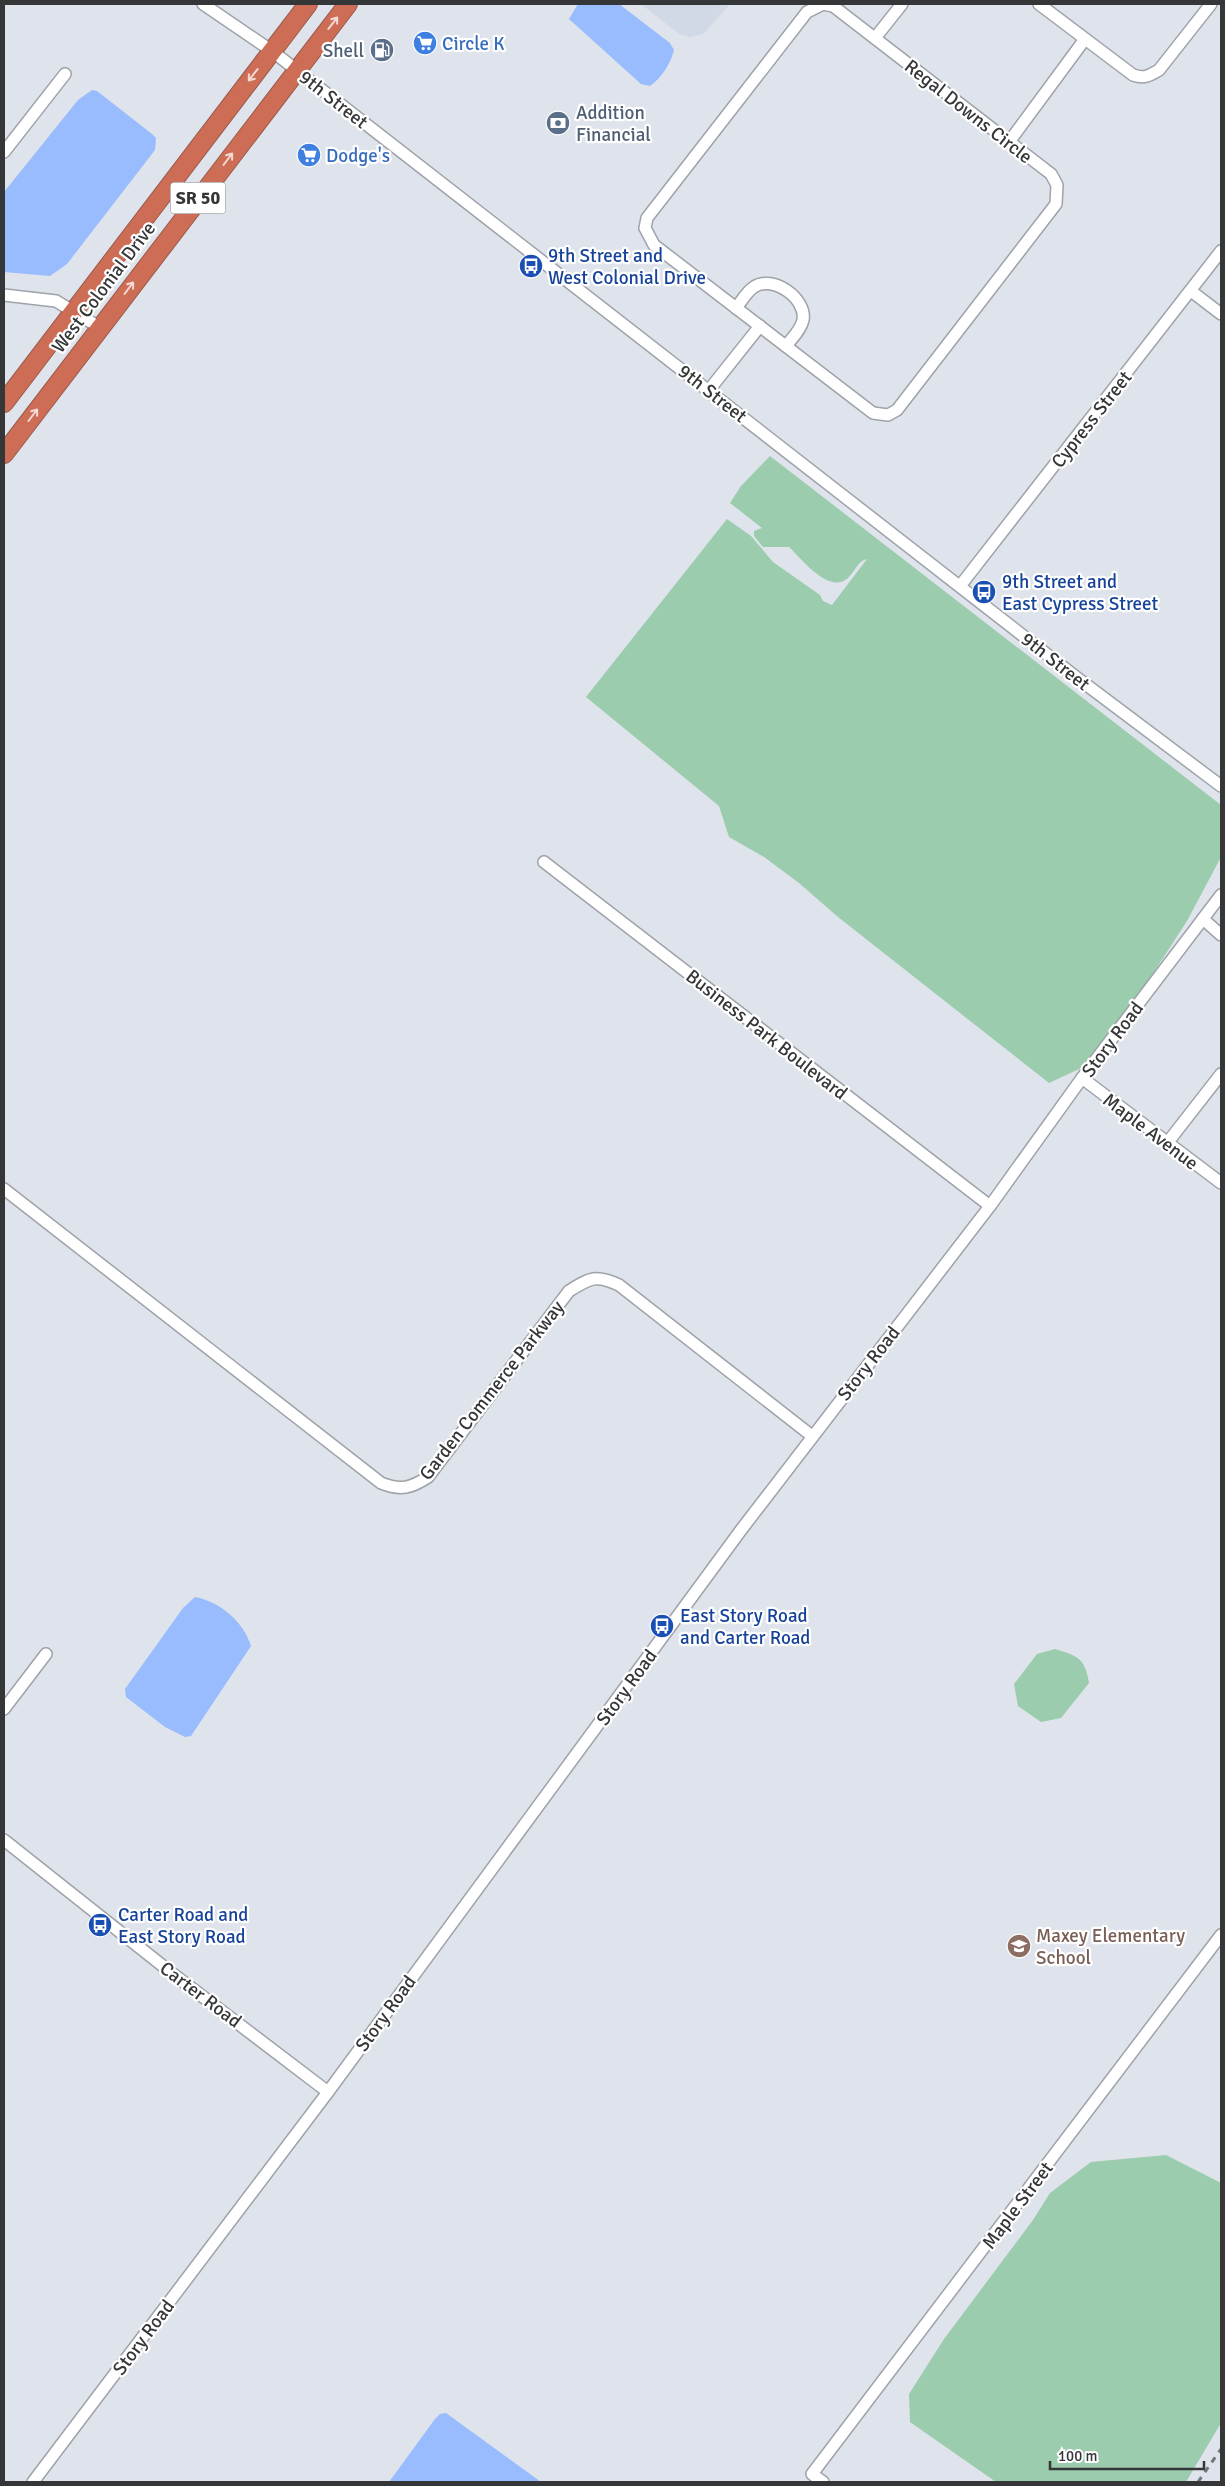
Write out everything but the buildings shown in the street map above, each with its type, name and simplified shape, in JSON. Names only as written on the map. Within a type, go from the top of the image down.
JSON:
[{"type":"highway","name":"West Colonial Drive","points":[[4,403],[308,4]]},
{"type":"highway","name":"West Colonial Drive","points":[[4,454],[99,327],[348,4]]},
{"type":"street","name":"9th Street","points":[[203,4],[272,51],[960,586],[1221,786]]},
{"type":"street","name":"Regal Downs Circle","points":[[823,4],[833,6],[1008,142],[1051,174],[1057,185],[1056,204],[897,410],[888,415],[873,413],[654,245],[645,228],[647,218],[806,12],[823,4]]},
{"type":"street","points":[[875,38],[902,4]]},
{"type":"street","points":[[1039,4],[1133,75],[1141,78],[1149,77],[1159,70],[1211,4]]},
{"type":"street","points":[[1008,142],[1085,39]]},
{"type":"street","points":[[4,152],[65,74]]},
{"type":"street","name":"Cypress Street","points":[[960,586],[1221,251]]},
{"type":"street","points":[[736,308],[754,287],[766,282],[775,284],[798,300],[803,309],[803,321],[786,346]]},
{"type":"street","points":[[1191,291],[1221,314]]},
{"type":"street","points":[[4,295],[56,301],[99,327]]},
{"type":"street","points":[[709,390],[760,326]]},
{"type":"street","name":"Business Park Boulevard","points":[[544,862],[990,1206]]},
{"type":"street","name":"Story Road","points":[[33,2482],[328,2092],[812,1436],[990,1206],[1082,1078],[1221,894]]},
{"type":"street","points":[[1203,919],[1221,935]]},
{"type":"street","points":[[1168,1142],[1221,1074]]},
{"type":"street","name":"Maple Avenue","points":[[1082,1078],[1221,1183]]},
{"type":"street","name":"Garden Commerce Parkway","points":[[4,1189],[381,1483],[394,1488],[413,1486],[428,1477],[570,1291],[587,1280],[603,1277],[619,1285],[812,1436]]},
{"type":"street","points":[[4,1709],[46,1654]]},
{"type":"street","name":"Carter Road","points":[[4,1840],[173,1974],[328,2092]]},
{"type":"street","name":"Maple Street","points":[[815,2479],[1221,1935]]},
{"type":"shaded area","points":[[641,4],[730,4],[703,34],[690,37],[679,34]]},
{"type":"green space","points":[[770,456],[1221,805],[1221,857],[1187,921],[1119,1026],[1092,1063],[1049,1083],[838,917],[799,883],[764,857],[729,837],[719,806],[586,697],[727,519],[751,536],[773,562],[820,595],[823,601],[832,605],[867,559],[859,564],[848,578],[841,582],[824,579],[808,567],[789,547],[763,547],[754,536],[754,531],[762,528],[730,503],[741,486]]},
{"type":"green space","points":[[1055,1649],[1075,1656],[1083,1663],[1089,1683],[1061,1718],[1041,1722],[1018,1706],[1014,1684],[1037,1654]]},
{"type":"green space","points":[[1166,2155],[1221,2183],[1221,2423],[1186,2482],[996,2482],[910,2422],[909,2394],[944,2339],[1033,2220],[1050,2193],[1091,2162]]},
{"type":"water","points":[[578,4],[619,4],[670,43],[674,50],[668,66],[662,75],[650,86],[641,84],[569,19]]},
{"type":"water","points":[[92,90],[97,91],[152,134],[156,138],[155,150],[67,264],[50,276],[4,272],[4,192],[78,100]]},
{"type":"water","points":[[195,1597],[213,1603],[229,1614],[242,1628],[251,1646],[191,1736],[185,1737],[165,1727],[126,1697],[125,1689],[183,1608]]},
{"type":"water","points":[[446,2413],[541,2482],[389,2482],[435,2419],[440,2414]]},
{"type":"railway","points":[[1198,2482],[1221,2449]]},
{"type":"place","name":"Circle K","points":[[425,43]]},
{"type":"place","name":"Shell","points":[[382,50]]},
{"type":"place","name":"Addition Financial","points":[[558,123]]},
{"type":"place","name":"Dodge's","points":[[309,155]]},
{"type":"place","name":"9th Street and West Colonial Drive","points":[[531,266]]},
{"type":"place","name":"9th Street and East Cypress Street","points":[[984,592]]},
{"type":"place","name":"East Story Road and Carter Road","points":[[662,1626]]},
{"type":"place","name":"Carter Road and East Story Road","points":[[100,1925]]},
{"type":"place","name":"Maxey Elementary School","points":[[1019,1946]]}]
